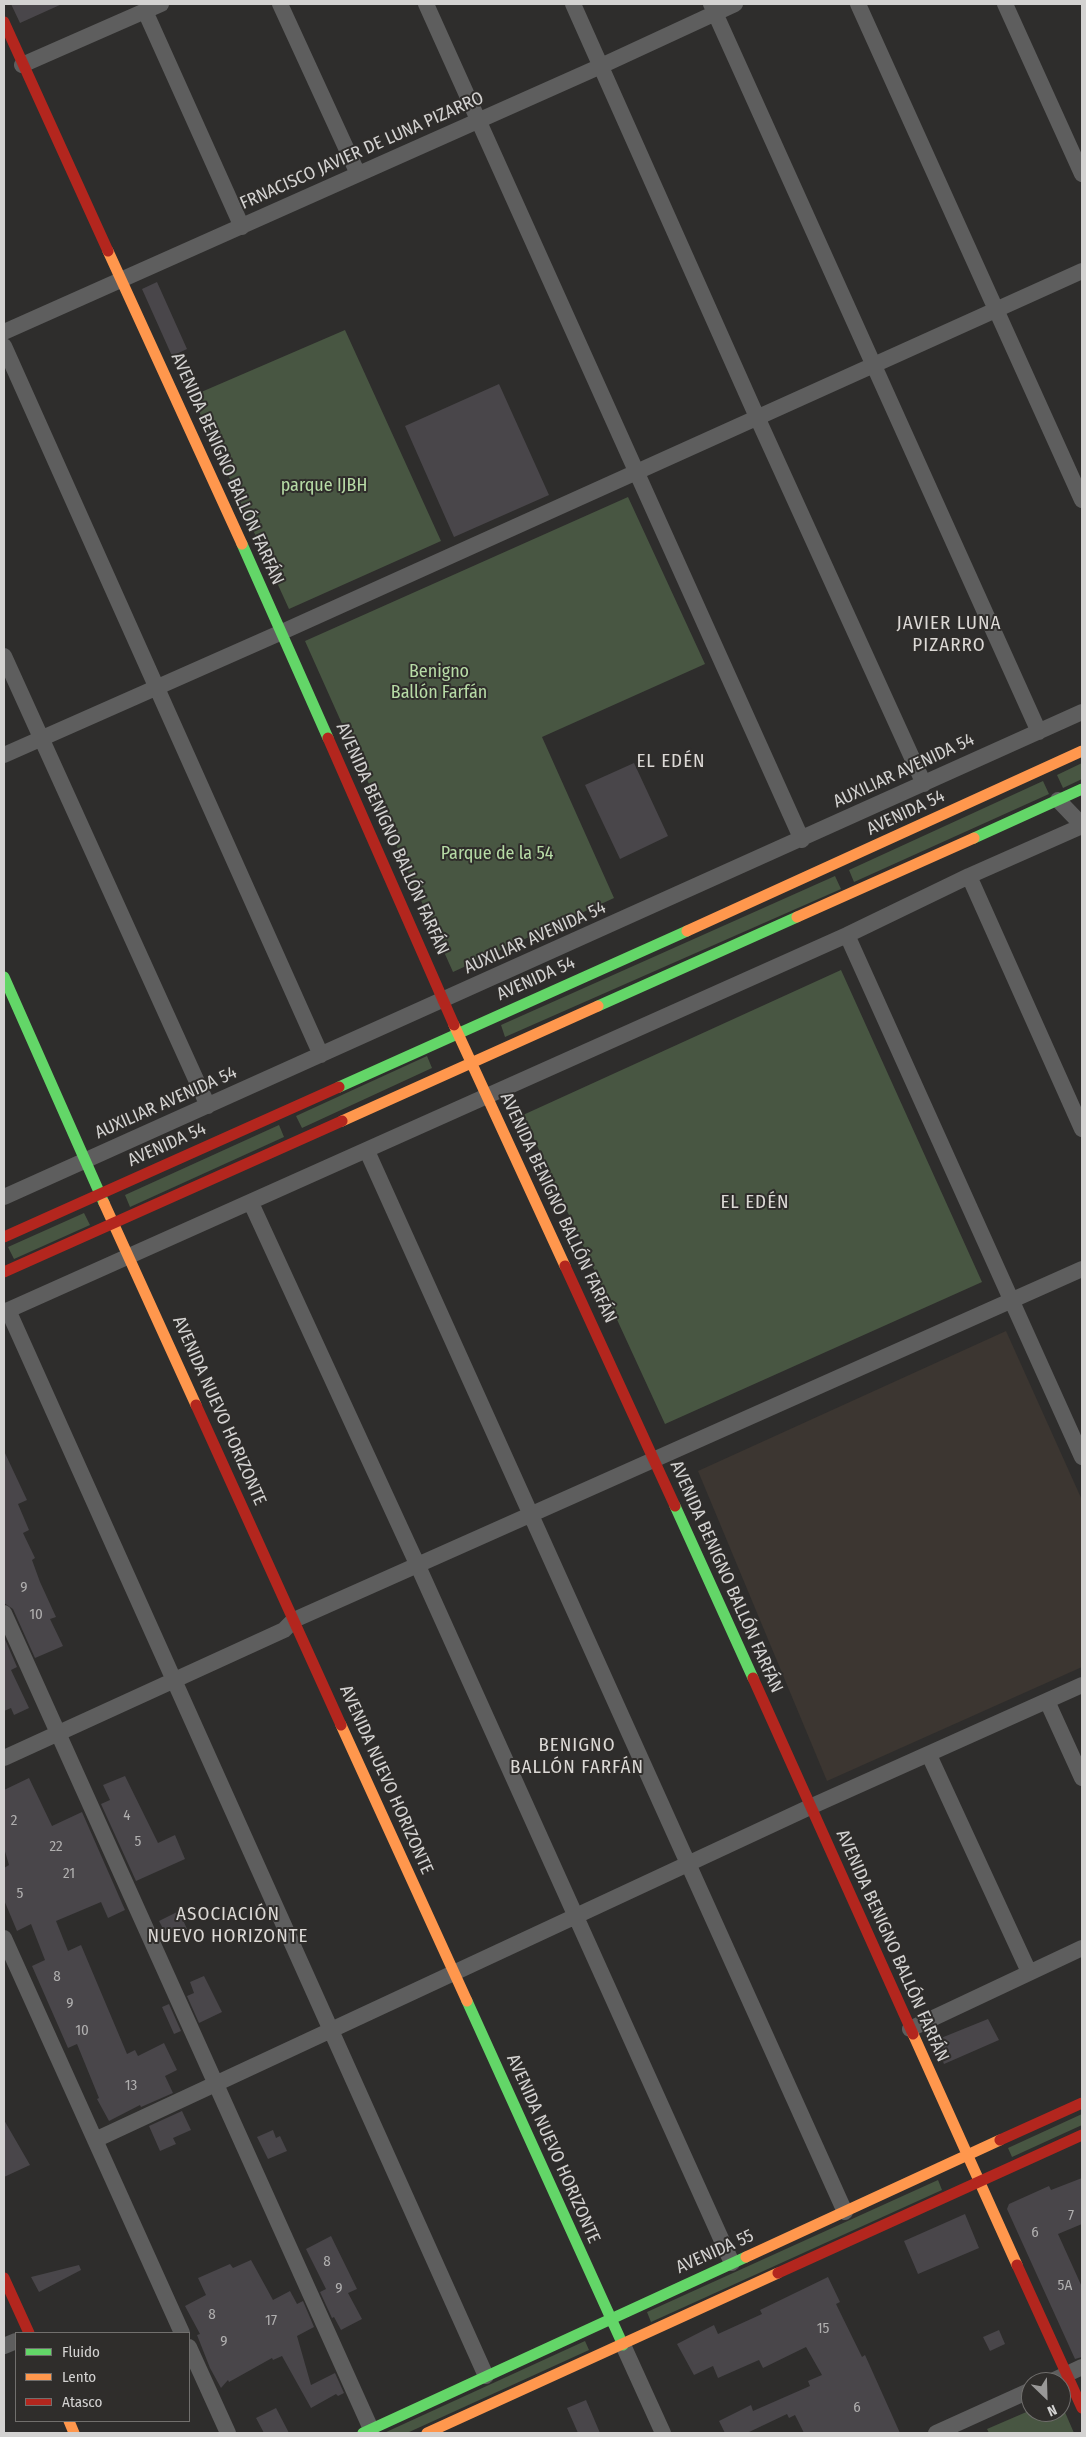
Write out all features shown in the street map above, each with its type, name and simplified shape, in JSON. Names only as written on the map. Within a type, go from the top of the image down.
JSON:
[{"type":"street","points":[[22,65],[161,4]]},
{"type":"street","points":[[280,4],[358,174]]},
{"type":"street","points":[[426,4],[802,840]]},
{"type":"street","points":[[573,4],[757,417],[924,784]]},
{"type":"street","name":"FRNACISCO JAVIER DE LUNA PIZARRO","points":[[4,332],[601,66],[713,8],[735,4]]},
{"type":"street","points":[[858,4],[1082,500]]},
{"type":"street","points":[[1005,4],[1082,174]]},
{"type":"street","points":[[713,8],[1039,732]]},
{"type":"street","points":[[145,11],[242,227]]},
{"type":"street","name":"AVENIDA BENIGNO BALLÓN FARFÁN","points":[[4,22],[282,632],[471,1063],[654,1459],[1066,2372]]},
{"type":"street","points":[[4,755],[158,688],[1082,271]]},
{"type":"street","points":[[4,346],[321,1055]]},
{"type":"street","points":[[4,656],[208,1106]]},
{"type":"street","name":"AUXILIAR AVENIDA 54","points":[[4,1197],[802,840],[1082,712]]},
{"type":"street","name":"AVENIDA 54","points":[[4,1237],[837,864],[1082,752]]},
{"type":"street","points":[[4,1272],[1082,789]]},
{"type":"street","points":[[486,2376],[333,2030],[6,1311],[847,935],[969,876],[1082,826],[1058,800]]},
{"type":"street","points":[[969,876],[1082,1129]]},
{"type":"street","points":[[847,935],[1082,1457]]},
{"type":"street","points":[[4,978],[86,1160]]},
{"type":"street","points":[[367,1151],[845,2212]]},
{"type":"street","name":"AVENIDA NUEVO HORIZONTE","points":[[86,1160],[623,2345]]},
{"type":"street","points":[[251,1203],[418,1566],[732,2264]]},
{"type":"street","points":[[4,1758],[284,1630],[294,1620],[1082,1269]]},
{"type":"street","points":[[4,1613],[215,2084],[367,2431]]},
{"type":"street","points":[[95,2140],[810,1807],[1082,1685]]},
{"type":"street","points":[[1047,1701],[1082,1778]]},
{"type":"street","points":[[929,1755],[1029,1972]]},
{"type":"street","points":[[4,1938],[182,2332]]},
{"type":"street","points":[[910,2029],[1082,1948]]},
{"type":"street","name":"AVENIDA 55","points":[[367,2431],[1082,2103]]},
{"type":"street","points":[[427,2433],[1082,2135]]},
{"type":"street","points":[[4,2278],[29,2332]]},
{"type":"street","points":[[623,2345],[663,2433]]},
{"type":"street","points":[[190,2350],[228,2433]]},
{"type":"street","name":"AVENIDA BENIGNO BALLÓN FARFÁN","points":[[1071,2383],[1082,2408]]},
{"type":"street","points":[[936,2433],[1021,2395]]},
{"type":"shaded area","points":[[1006,1331],[1082,1500],[1082,1667],[827,1781],[698,1471]]},
{"type":"green space","name":"parque IJBH","points":[[345,330],[441,541],[289,609],[192,396]]},
{"type":"green space","name":"Benigno Ballón Farfán","points":[[628,497],[705,664],[542,737],[614,898],[453,972],[305,641]]},
{"type":"green space","points":[[1082,763],[1082,779],[1063,788],[1057,775]]},
{"type":"green space","points":[[1043,781],[1049,794],[854,882],[849,870]]},
{"type":"green space","points":[[835,876],[841,889],[505,1037],[501,1025]]},
{"type":"green space","points":[[841,970],[982,1282],[665,1424],[523,1115]]},
{"type":"green space","points":[[427,1056],[432,1068],[302,1128],[296,1116]]},
{"type":"green space","points":[[279,1125],[284,1137],[130,1207],[125,1195]]},
{"type":"green space","points":[[84,1213],[90,1225],[14,1259],[8,1247]]},
{"type":"green space","points":[[1082,2114],[1082,2125],[1012,2157],[1008,2148]]},
{"type":"green space","points":[[938,2180],[942,2190],[651,2322],[647,2312]]},
{"type":"green space","points":[[585,2341],[589,2350],[407,2433],[384,2433]]},
{"type":"green space","points":[[1021,2414],[1021,2422],[1069,2422],[1074,2433],[989,2433],[987,2429]]},
{"type":"building","points":[[11,4],[62,4],[20,23]]},
{"type":"building","points":[[157,282],[187,349],[172,356],[142,289]]},
{"type":"building","points":[[499,384],[549,495],[454,537],[405,426]]},
{"type":"building","points":[[634,763],[668,836],[620,859],[585,785]]},
{"type":"building","points":[[4,1451],[27,1500],[18,1504],[29,1530],[23,1533],[35,1558],[32,1560],[40,1582],[56,1617],[50,1619],[63,1646],[35,1658],[13,1609],[4,1603]]},
{"type":"building","points":[[4,1637],[17,1667],[11,1670],[29,1708],[14,1715],[11,1708],[4,1711]]},
{"type":"building","points":[[125,1776],[158,1843],[175,1835],[185,1859],[136,1881],[101,1804],[110,1800],[103,1785]]},
{"type":"building","points":[[29,1778],[52,1826],[82,1812],[125,1910],[108,1918],[101,1902],[56,1921],[68,1951],[81,1945],[127,2054],[135,2050],[138,2056],[164,2043],[177,2070],[165,2076],[173,2093],[141,2107],[140,2105],[109,2121],[97,2099],[99,2098],[77,2044],[68,2048],[32,1966],[45,1960],[31,1924],[17,1931],[4,1900],[4,1868],[9,1865],[4,1848],[4,1790]]},
{"type":"building","points":[[179,1911],[187,1929],[168,1938],[159,1921]]},
{"type":"building","points":[[204,1976],[222,2012],[199,2023],[187,1996],[194,1993],[190,1982]]},
{"type":"building","points":[[169,2004],[181,2031],[174,2034],[162,2007]]},
{"type":"building","points":[[988,2019],[999,2040],[944,2064],[937,2047],[941,2038]]},
{"type":"building","points":[[182,2111],[191,2130],[173,2138],[176,2144],[160,2151],[149,2126]]},
{"type":"building","points":[[4,2120],[30,2165],[4,2177]]},
{"type":"building","points":[[273,2130],[276,2138],[280,2136],[287,2151],[268,2159],[257,2137]]},
{"type":"building","points":[[1082,2178],[1082,2224],[1058,2234],[1082,2287],[1082,2357],[1075,2359],[1007,2209],[1009,2204],[1049,2186],[1051,2190]]},
{"type":"building","points":[[965,2214],[979,2248],[918,2274],[904,2241]]},
{"type":"building","points":[[331,2236],[357,2289],[348,2293],[362,2319],[341,2330],[334,2317],[332,2318],[320,2292],[326,2289],[306,2249]]},
{"type":"building","points":[[251,2260],[273,2300],[290,2291],[297,2304],[303,2301],[314,2327],[297,2336],[311,2385],[335,2373],[344,2393],[338,2396],[336,2394],[311,2408],[282,2356],[273,2360],[272,2358],[229,2382],[228,2380],[221,2388],[210,2368],[197,2335],[200,2334],[185,2306],[206,2295],[198,2278],[230,2264],[233,2268]]},
{"type":"building","points":[[79,2265],[81,2270],[39,2292],[31,2277]]},
{"type":"building","points":[[828,2277],[840,2302],[836,2304],[862,2357],[865,2355],[900,2433],[804,2433],[795,2415],[789,2418],[787,2414],[747,2433],[725,2433],[719,2421],[751,2405],[753,2411],[810,2386],[808,2381],[822,2375],[806,2347],[763,2368],[759,2360],[718,2378],[713,2366],[694,2375],[677,2344],[714,2325],[718,2334],[762,2314],[760,2310]]},
{"type":"building","points":[[999,2330],[1005,2344],[990,2351],[983,2337]]},
{"type":"building","points":[[586,2400],[600,2433],[578,2433],[567,2408]]},
{"type":"building","points":[[276,2408],[289,2433],[264,2433],[256,2418]]},
{"type":"traffic: fast","points":[[242,544],[328,738]]},
{"type":"traffic: fast","points":[[974,838],[1082,789]]},
{"type":"traffic: fast","points":[[598,1006],[797,917]]},
{"type":"traffic: fast","points":[[339,1087],[687,931]]},
{"type":"traffic: fast","points":[[4,977],[104,1203]]},
{"type":"traffic: fast","points":[[675,1506],[753,1678]]},
{"type":"traffic: fast","points":[[467,2001],[623,2345]]},
{"type":"traffic: fast","points":[[363,2433],[746,2257]]},
{"type":"traffic: slow","points":[[108,251],[242,544]]},
{"type":"traffic: slow","points":[[687,931],[1082,751]]},
{"type":"traffic: slow","points":[[797,917],[974,838]]},
{"type":"traffic: slow","points":[[342,1121],[598,1006]]},
{"type":"traffic: slow","points":[[454,1025],[565,1266]]},
{"type":"traffic: slow","points":[[104,1203],[196,1405]]},
{"type":"traffic: slow","points":[[341,1725],[467,2001]]},
{"type":"traffic: slow","points":[[913,2034],[1017,2265]]},
{"type":"traffic: slow","points":[[746,2257],[1000,2140]]},
{"type":"traffic: slow","points":[[427,2433],[778,2273]]},
{"type":"traffic: slow","points":[[69,2422],[74,2433]]},
{"type":"traffic: jam","points":[[4,22],[108,251]]},
{"type":"traffic: jam","points":[[328,738],[454,1025]]},
{"type":"traffic: jam","points":[[4,1237],[339,1087]]},
{"type":"traffic: jam","points":[[4,1272],[342,1121]]},
{"type":"traffic: jam","points":[[565,1266],[675,1506]]},
{"type":"traffic: jam","points":[[196,1405],[341,1725]]},
{"type":"traffic: jam","points":[[753,1678],[913,2034]]},
{"type":"traffic: jam","points":[[1000,2140],[1082,2103]]},
{"type":"traffic: jam","points":[[778,2273],[1082,2135]]},
{"type":"traffic: jam","points":[[1017,2265],[1082,2408]]},
{"type":"traffic: jam","points":[[4,2278],[29,2332]]},
{"type":"district","name":"JAVIER LUNA PIZARRO","points":[[949,635]]},
{"type":"district","name":"EL EDÉN","points":[[671,762]]},
{"type":"district","name":"EL EDÉN","points":[[755,1203]]},
{"type":"district","name":"BENIGNO BALLÓN FARFÁN","points":[[577,1757]]},
{"type":"district","name":"ASOCIACIÓN NUEVO HORIZONTE","points":[[228,1926]]},
{"type":"park label","name":"Parque de la 54","points":[[497,854]]}]
